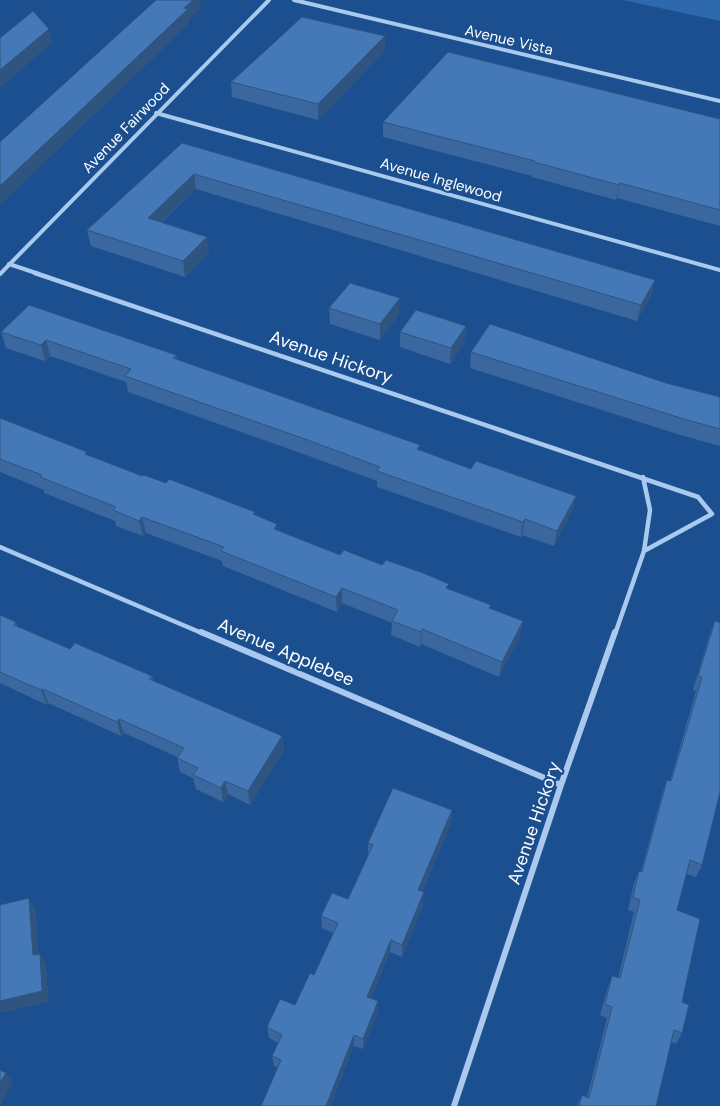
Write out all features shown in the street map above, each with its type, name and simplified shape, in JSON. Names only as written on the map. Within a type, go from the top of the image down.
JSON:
[{"type":"street","name":"Avenue Fairwood","points":[[0,274],[269,0]]},
{"type":"street","name":"Avenue Vista","points":[[294,0],[720,102]]},
{"type":"street","name":"Avenue Inglewood","points":[[156,113],[720,270]]},
{"type":"street","name":"Avenue Hickory","points":[[9,264],[643,477],[698,497],[712,514],[644,551]]},
{"type":"street","name":"Avenue Hickory","points":[[454,1106],[561,785],[644,551],[650,510],[643,477]]},
{"type":"street","name":"Avenue Applebee","points":[[0,547],[561,785]]},
{"type":"shaded area","points":[[623,0],[720,0],[720,21]]},
{"type":"building","points":[[156,0],[193,0],[184,8],[188,9],[0,186],[0,142]]},
{"type":"building","points":[[33,11],[49,29],[0,70],[0,38]]},
{"type":"building","points":[[302,17],[385,36],[318,104],[231,82]]},
{"type":"building","points":[[448,52],[720,119],[720,210],[383,122]]},
{"type":"building","points":[[182,143],[655,280],[641,305],[194,174],[148,218],[207,237],[183,261],[87,230]]},
{"type":"building","points":[[350,283],[400,298],[380,324],[329,308]]},
{"type":"building","points":[[29,305],[176,355],[173,358],[420,445],[417,449],[471,469],[476,461],[576,496],[557,531],[525,519],[523,522],[377,471],[380,467],[305,439],[125,376],[131,369],[46,340],[41,345],[1,332]]},
{"type":"building","points":[[416,310],[466,326],[451,348],[400,332]]},
{"type":"building","points":[[490,324],[666,383],[720,397],[720,429],[471,352]]},
{"type":"building","points":[[0,418],[142,476],[144,475],[166,483],[169,479],[255,512],[253,514],[277,524],[274,529],[340,555],[344,550],[382,565],[386,560],[423,573],[449,584],[446,588],[491,605],[489,608],[523,621],[502,662],[422,629],[421,632],[392,621],[398,610],[342,588],[336,597],[221,551],[224,547],[142,517],[139,521],[113,510],[116,507],[0,459]]},
{"type":"building","points":[[0,615],[16,622],[14,625],[70,649],[75,643],[152,676],[149,679],[282,736],[248,791],[225,781],[221,788],[193,775],[198,768],[177,758],[184,748],[119,719],[117,722],[0,672]]},
{"type":"building","points":[[715,621],[720,623],[720,792],[702,865],[690,860],[677,910],[700,919],[682,1002],[689,1005],[682,1033],[674,1030],[656,1106],[579,1106],[582,1095],[589,1098],[612,1007],[605,1004],[612,976],[620,978],[640,900],[633,897],[639,871],[642,872],[667,780],[671,781],[702,677],[698,676]]},
{"type":"building","points":[[393,788],[452,810],[418,890],[424,892],[402,945],[391,940],[367,997],[378,1001],[363,1039],[354,1035],[326,1106],[261,1106],[281,1060],[272,1056],[282,1035],[267,1027],[280,999],[295,1005],[310,973],[314,975],[338,923],[321,916],[332,893],[348,899],[373,845],[368,843]]},
{"type":"building","points":[[29,898],[33,955],[40,954],[42,991],[0,1001],[0,905]]},
{"type":"building","points":[[0,1070],[6,1073],[0,1083]]}]
